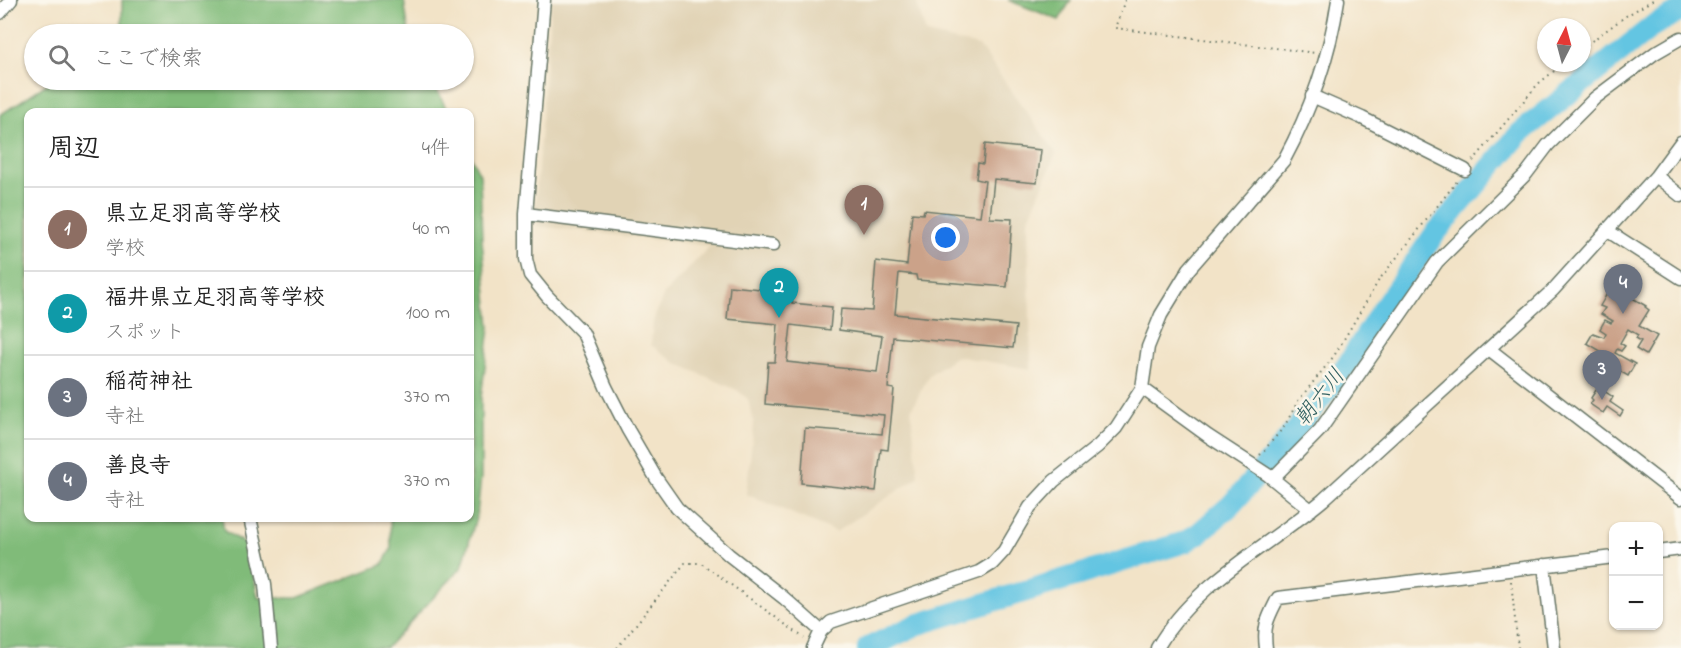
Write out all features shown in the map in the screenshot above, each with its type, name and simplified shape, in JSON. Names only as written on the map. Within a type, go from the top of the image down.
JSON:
[{"type":"street","points":[[0,13],[11,0]]},
{"type":"street","points":[[544,0],[526,214],[526,259],[530,275],[583,333],[606,387],[656,478],[677,508],[729,555],[784,598],[821,631]]},
{"type":"street","points":[[814,647],[821,631],[831,622],[979,572],[992,564],[1004,551],[1030,507],[1054,481],[1098,447],[1116,428],[1142,388],[1148,347],[1161,315],[1189,269],[1284,160],[1312,96],[1327,54],[1338,0]]},
{"type":"street","points":[[1270,476],[1320,430],[1437,262],[1526,174],[1548,144],[1595,98],[1655,53],[1681,38]]},
{"type":"street","points":[[1312,96],[1362,118],[1466,170]]},
{"type":"street","points":[[1157,648],[1178,617],[1202,593],[1311,510],[1553,290],[1656,176],[1681,142]]},
{"type":"street","points":[[1656,176],[1681,196]]},
{"type":"street","points":[[526,214],[773,245]]},
{"type":"street","points":[[1608,231],[1681,278]]},
{"type":"street","points":[[1490,349],[1681,498]]},
{"type":"street","points":[[1142,388],[1208,436],[1270,476],[1311,510]]},
{"type":"street","points":[[251,522],[265,584],[271,648]]},
{"type":"street","points":[[1663,551],[1681,549]]},
{"type":"street","points":[[1266,648],[1264,631],[1266,622],[1278,598],[1609,558]]},
{"type":"street","points":[[1544,565],[1554,648]]},
{"type":"path","points":[[1125,0],[1115,28],[1327,54]]},
{"type":"path","points":[[1591,41],[1653,0]]},
{"type":"path","points":[[1253,464],[1284,427],[1298,401],[1334,356],[1379,280],[1466,170],[1538,84],[1553,72]]},
{"type":"path","points":[[617,648],[685,563],[701,563],[814,647]]},
{"type":"path","points":[[1509,570],[1518,648]]},
{"type":"shaded area","points":[[551,0],[916,0],[926,34],[979,46],[1056,153],[1028,221],[1031,369],[956,356],[929,375],[911,410],[918,477],[836,532],[746,494],[754,425],[748,399],[737,390],[676,363],[651,345],[653,321],[664,294],[710,246],[537,226],[535,207]]},
{"type":"green space","points":[[122,0],[404,0],[408,24],[122,24]]},
{"type":"green space","points":[[1008,0],[1071,0],[1059,20]]},
{"type":"green space","points":[[38,90],[437,90],[446,108],[24,108],[24,522],[223,522],[224,531],[247,545],[258,598],[297,598],[382,565],[391,549],[390,522],[474,522],[474,163],[480,175],[482,240],[490,327],[481,398],[481,477],[477,514],[462,567],[386,648],[0,648],[0,115]]},
{"type":"building","points":[[985,144],[1041,150],[1037,183],[994,179],[990,218],[1012,219],[1007,287],[917,280],[916,275],[899,273],[895,314],[1016,326],[1013,348],[893,337],[888,388],[894,389],[888,450],[881,449],[876,491],[801,483],[805,428],[882,434],[884,415],[765,404],[768,362],[775,362],[778,324],[727,319],[730,286],[793,292],[792,303],[832,307],[830,330],[791,325],[787,362],[877,372],[882,336],[839,330],[841,309],[872,311],[876,261],[907,265],[912,213],[923,214],[924,210],[980,216],[985,181],[976,179],[978,163],[983,164]]},
{"type":"building","points":[[1617,289],[1646,306],[1649,310],[1639,326],[1657,336],[1646,355],[1636,349],[1641,341],[1636,338],[1638,335],[1628,329],[1620,343],[1625,346],[1621,351],[1617,349],[1615,353],[1635,364],[1628,376],[1606,360],[1609,356],[1587,343],[1593,333],[1604,337],[1606,333],[1600,329],[1605,320],[1611,323],[1613,321],[1601,314],[1605,308],[1600,306],[1608,292],[1613,295]]},
{"type":"building","points":[[1601,389],[1613,397],[1610,402],[1623,411],[1620,416],[1607,407],[1603,413],[1590,404],[1596,390],[1599,392]]},
{"type":"waterway","name":"朝六川","points":[[868,648],[916,625],[1185,542],[1199,533],[1231,505],[1277,453],[1346,367],[1434,235],[1520,133],[1654,25],[1681,11]]},
{"type":"place","name":"県立足羽高等学校","points":[[864,235]]},
{"type":"place","name":"善良寺","points":[[1623,314]]},
{"type":"place","name":"福井県立足羽高等学校","points":[[779,318]]},
{"type":"place","name":"稲荷神社","points":[[1602,400]]}]
